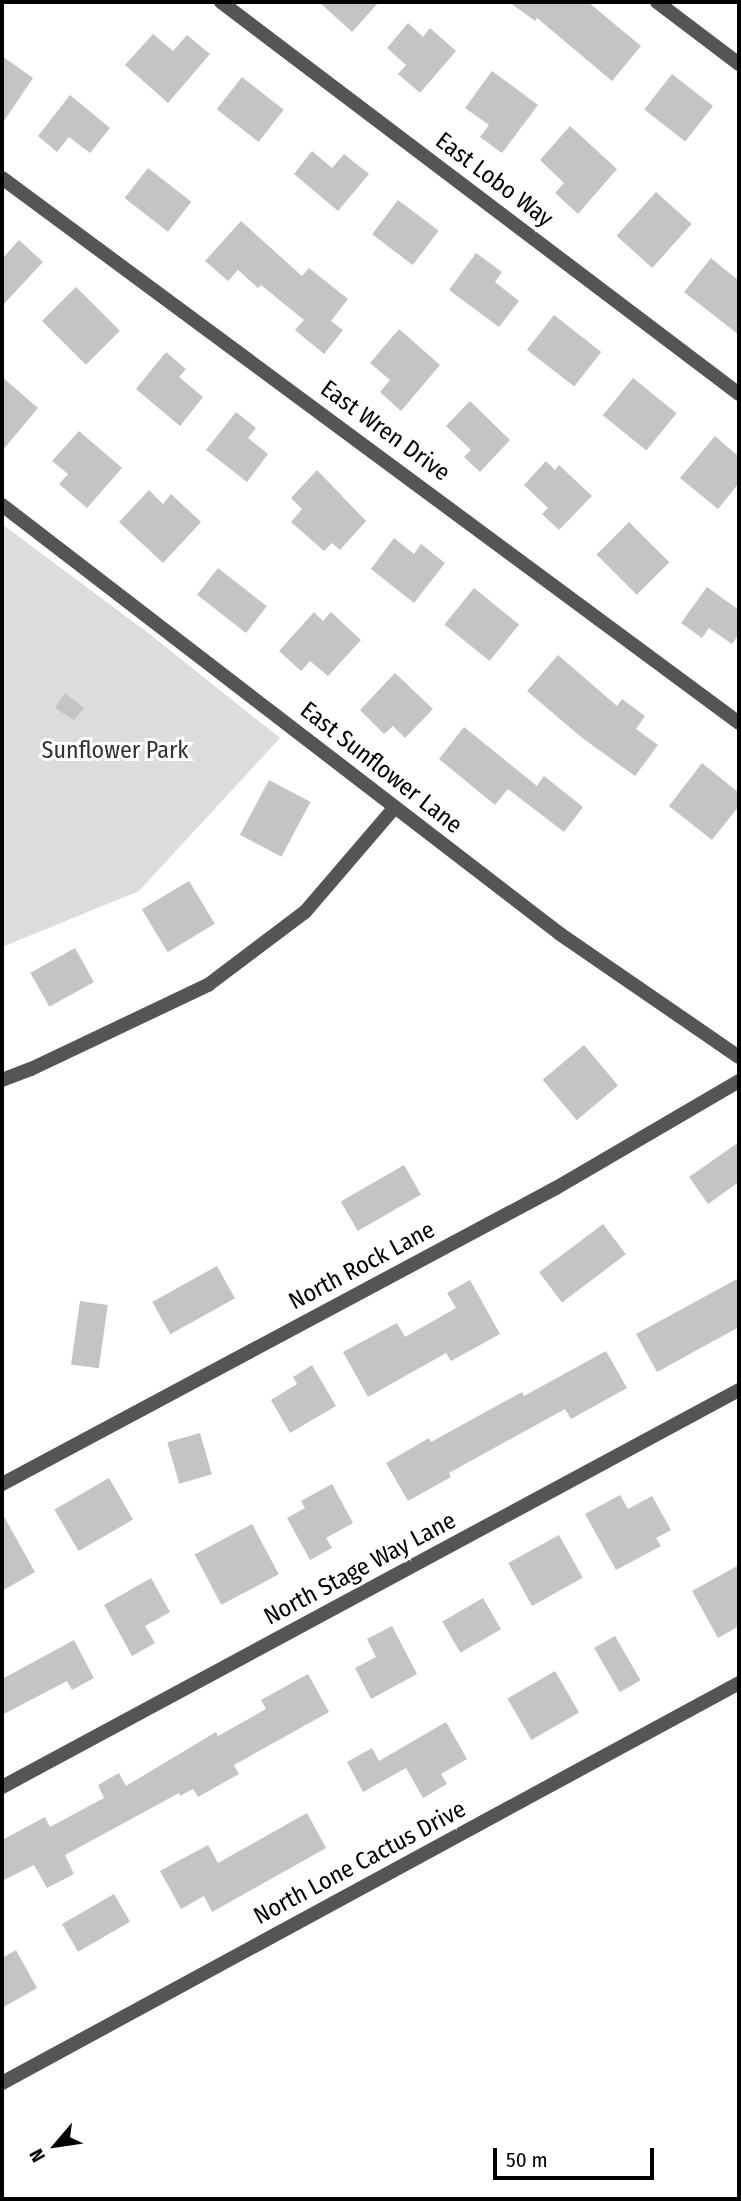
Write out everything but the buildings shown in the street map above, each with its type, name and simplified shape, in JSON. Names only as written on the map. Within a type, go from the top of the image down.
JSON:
[{"type":"street","name":"East Lobo Way","points":[[221,2],[739,394]]},
{"type":"street","points":[[657,2],[739,64]]},
{"type":"street","name":"East Wren Drive","points":[[2,178],[739,723]]},
{"type":"street","name":"East Sunflower Lane","points":[[2,505],[560,934],[739,1057]]},
{"type":"street","points":[[2,1080],[31,1069],[208,985],[305,912],[395,807]]},
{"type":"street","name":"North Rock Lane","points":[[2,1484],[556,1188],[739,1081]]},
{"type":"street","name":"North Stage Way Lane","points":[[2,1787],[739,1390]]},
{"type":"street","name":"North Lone Cactus Drive","points":[[2,2083],[739,1682]]},
{"type":"green space","name":"Sunflower Park","points":[[2,524],[152,636],[280,738],[139,891],[2,947]]}]
